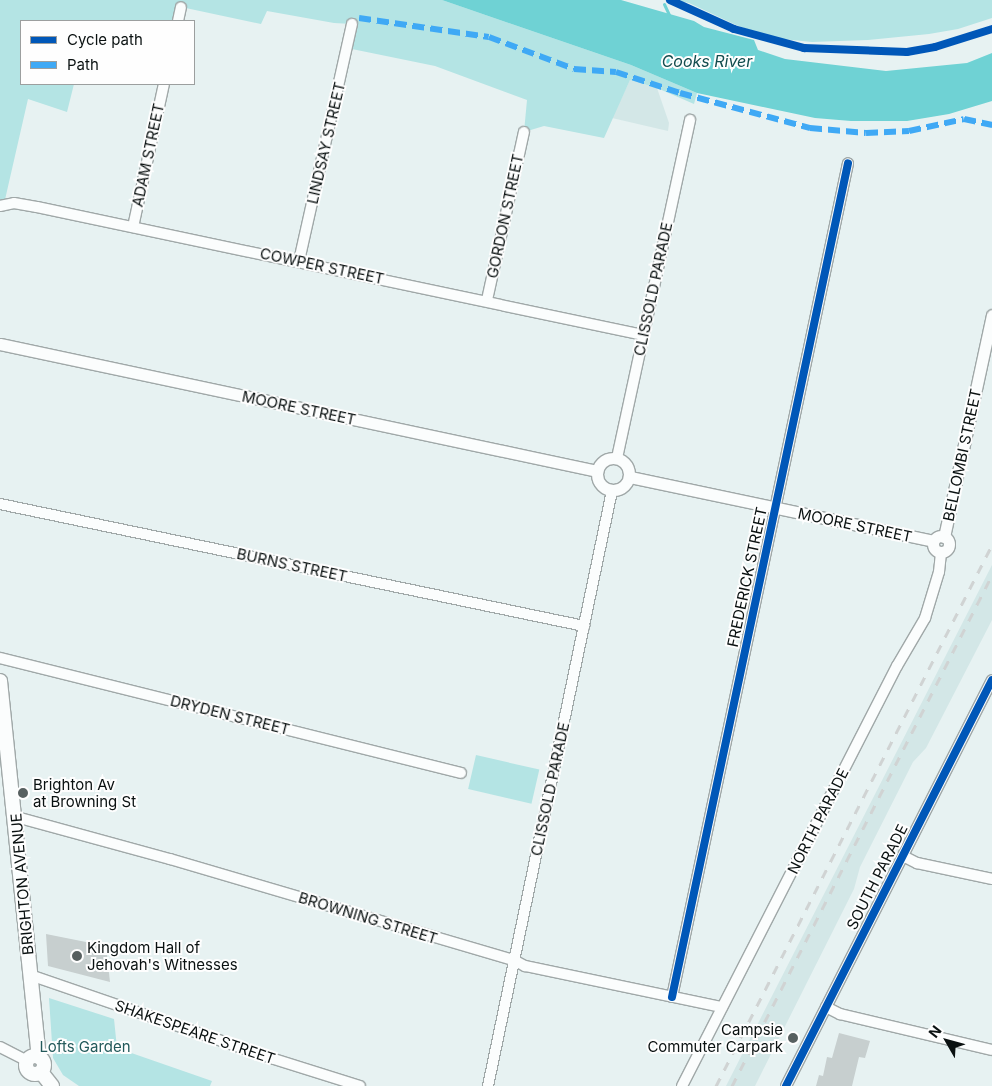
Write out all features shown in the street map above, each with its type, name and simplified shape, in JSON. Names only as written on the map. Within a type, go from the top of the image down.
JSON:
[{"type":"main road","name":"BRIGHTON AVENUE","points":[[0,681],[16,817],[30,975],[33,1059]]},
{"type":"main road","points":[[33,1059],[27,1068],[31,1073],[41,1072],[52,1086]]},
{"type":"street","points":[[178,20],[181,7]]},
{"type":"street","name":"LINDSAY STREET","points":[[299,261],[352,24]]},
{"type":"street","name":"ADAM STREET","points":[[133,227],[164,85]]},
{"type":"street","name":"CLISSOLD PARADE","points":[[617,458],[690,120]]},
{"type":"street","name":"GORDON STREET","points":[[487,300],[524,132]]},
{"type":"street","name":"FREDERICK STREET","points":[[672,997],[848,163]]},
{"type":"street","name":"COWPER STREET","points":[[0,206],[14,203],[487,300],[643,335]]},
{"type":"street","name":"BELLOMBI STREET","points":[[944,537],[992,315]]},
{"type":"street","name":"MOORE STREET","points":[[0,344],[598,471]]},
{"type":"street","points":[[617,458],[627,464],[630,477],[623,488],[612,491],[603,488],[599,482],[598,471],[607,460],[617,458]]},
{"type":"street","name":"MOORE STREET","points":[[630,477],[933,541]]},
{"type":"street","name":"CLISSOLD PARADE","points":[[488,1086],[612,491]]},
{"type":"street","name":"BURNS STREET","points":[[0,504],[584,626]]},
{"type":"street","points":[[937,537],[944,537],[948,541],[948,546],[941,552],[934,548],[933,541],[937,537]]},
{"type":"street","name":"NORTH PARADE","points":[[682,1086],[897,666],[925,618],[939,572],[941,552]]},
{"type":"street","name":"DRYDEN STREET","points":[[0,658],[461,773]]},
{"type":"street","name":"SOUTH PARADE","points":[[786,1086],[992,680]]},
{"type":"street","name":"BROWNING STREET","points":[[16,817],[170,859],[514,960],[525,966],[722,1007]]},
{"type":"street","points":[[903,856],[917,863],[992,880]]},
{"type":"street","name":"SHAKESPEARE STREET","points":[[30,975],[266,1056],[360,1086]]},
{"type":"street","points":[[826,1007],[840,1014],[992,1050]]},
{"type":"street","points":[[0,1047],[33,1059]]},
{"type":"shaded area","points":[[630,80],[657,88],[669,123],[668,131],[612,118]]},
{"type":"shaded area","points":[[992,565],[992,620],[926,748],[913,762],[860,867],[854,889],[755,1086],[726,1086]]},
{"type":"green space","points":[[0,0],[442,0],[631,65],[697,93],[694,104],[657,88],[630,80],[604,138],[544,126],[524,132],[527,100],[435,66],[347,48],[352,24],[334,23],[267,11],[261,24],[181,7],[178,20],[20,20],[20,85],[74,85],[67,112],[28,99],[4,204],[0,206]]},
{"type":"green space","points":[[673,0],[992,0],[992,18],[958,29],[929,34],[868,40],[812,42],[772,38],[736,25],[689,3]]},
{"type":"green space","points":[[476,755],[539,770],[531,804],[468,789]]},
{"type":"green space","name":"Lofts Garden","points":[[49,998],[114,1019],[117,1048],[212,1081],[210,1086],[79,1086],[63,1075],[53,1058]]},
{"type":"water","name":"Cooks River","points":[[442,0],[621,0],[694,21],[704,27],[754,40],[758,50],[785,59],[886,71],[967,63],[992,53],[992,101],[949,114],[907,121],[851,121],[815,118],[697,93],[631,65]]},
{"type":"building","name":"Kingdom Hall of Jehovah's Witnesses","points":[[46,934],[106,946],[110,982],[48,966]]},
{"type":"building","points":[[839,1033],[870,1041],[865,1058],[859,1057],[852,1086],[816,1086],[819,1075],[823,1076],[827,1057],[832,1058]]},
{"type":"waterway","points":[[664,4],[670,17]]},
{"type":"railway","points":[[716,1086],[992,545]]},
{"type":"railway","points":[[732,1086],[992,575]]},
{"type":"marked path","points":[[359,18],[489,37],[574,69],[616,72],[680,93],[810,128],[866,133],[909,131],[964,119],[992,125]]},
{"type":"cycle path","points":[[670,0],[734,29],[804,48],[907,52],[935,47],[992,29]]},
{"type":"cycle path","points":[[672,997],[848,163]]},
{"type":"cycle path","points":[[786,1086],[992,680]]},
{"type":"place","name":"Brighton Av at Browning St","points":[[23,793]]},
{"type":"place","name":"Kingdom Hall of Jehovah's Witnesses","points":[[77,956]]},
{"type":"place","name":"Campsie Commuter Carpark","points":[[793,1038]]}]
